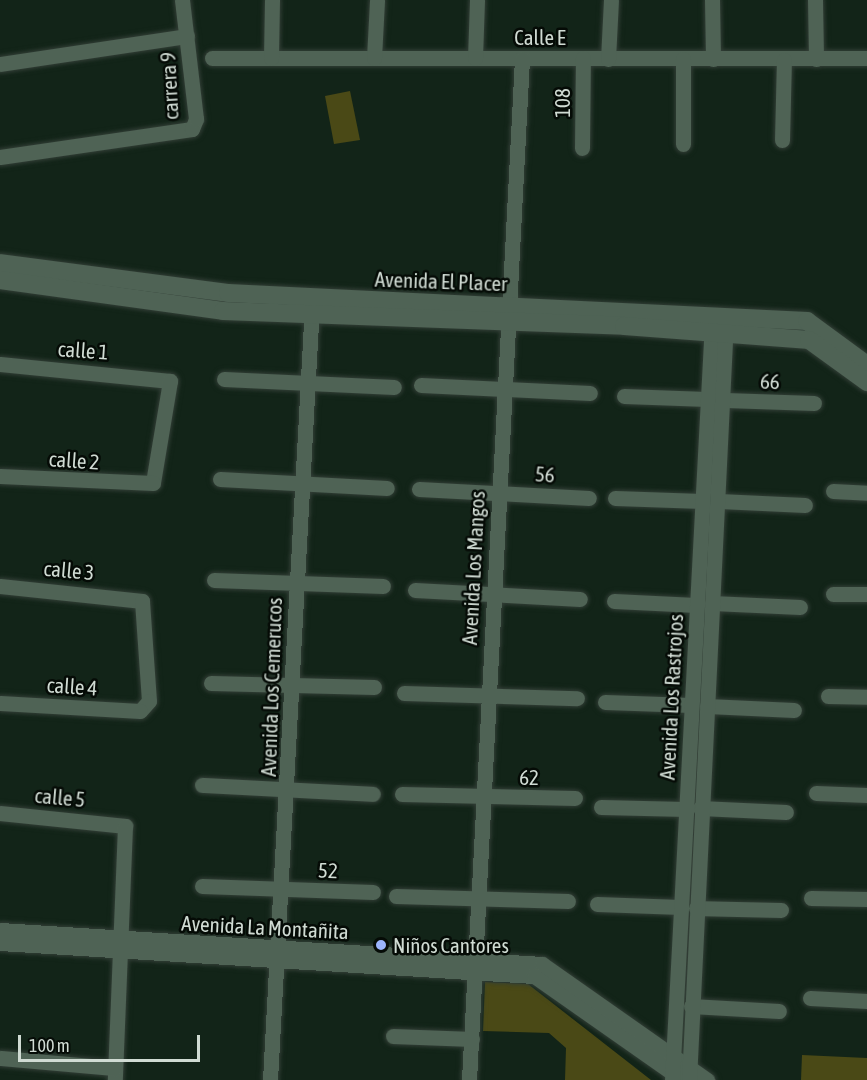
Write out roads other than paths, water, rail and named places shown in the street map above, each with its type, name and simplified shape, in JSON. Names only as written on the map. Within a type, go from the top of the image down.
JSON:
[{"type":"street","points":[[182,0],[187,36]]},
{"type":"street","points":[[271,58],[272,0]]},
{"type":"street","points":[[374,58],[377,0]]},
{"type":"street","points":[[475,58],[477,0]]},
{"type":"street","points":[[608,59],[611,0]]},
{"type":"street","points":[[712,0],[713,59]]},
{"type":"street","points":[[815,0],[816,59]]},
{"type":"street","name":"carrera 9","points":[[0,64],[187,36],[196,119],[192,129],[0,158]]},
{"type":"street","name":"Calle E","points":[[212,58],[784,60],[867,58]]},
{"type":"street","name":"Avenida Los Mangos","points":[[469,1080],[503,389],[522,58]]},
{"type":"street","name":"108","points":[[582,147],[583,58]]},
{"type":"street","points":[[683,59],[683,144]]},
{"type":"street","points":[[782,140],[784,60]]},
{"type":"street","name":"Avenida El Placer","points":[[0,263],[228,293],[311,296],[507,314],[719,325],[807,321],[867,365]]},
{"type":"street","name":"Avenida El Placer","points":[[0,280],[223,311],[312,315],[507,314]]},
{"type":"street","name":"Avenida Los Cemerucos","points":[[270,1080],[288,789],[306,381],[312,315],[311,296]]},
{"type":"street","name":"Avenida El Placer","points":[[719,325],[809,340],[867,382]]},
{"type":"street","name":"Avenida Los Rastrojos","points":[[681,1076],[674,1056],[689,908],[693,809],[691,705],[696,604],[707,399],[719,325]]},
{"type":"street","name":"Avenida Los Rastrojos","points":[[693,809],[707,706],[719,501],[724,400],[719,325]]},
{"type":"street","name":"calle 1","points":[[0,364],[163,377],[170,389],[158,464],[153,483],[145,486]]},
{"type":"street","points":[[224,378],[394,387]]},
{"type":"street","points":[[421,385],[590,393]]},
{"type":"street","points":[[624,396],[707,399]]},
{"type":"street","name":"66","points":[[724,400],[814,403]]},
{"type":"street","name":"calle 2","points":[[0,476],[145,486]]},
{"type":"street","points":[[220,479],[387,488]]},
{"type":"street","name":"56","points":[[419,489],[589,498]]},
{"type":"street","points":[[833,491],[867,493]]},
{"type":"street","points":[[615,498],[702,501]]},
{"type":"street","points":[[719,501],[805,505]]},
{"type":"street","points":[[214,580],[383,586]]},
{"type":"street","name":"calle 3","points":[[0,586],[135,597],[145,608],[149,701],[141,711]]},
{"type":"street","points":[[415,591],[580,599]]},
{"type":"street","points":[[833,594],[867,594]]},
{"type":"street","points":[[614,601],[696,604]]},
{"type":"street","points":[[712,603],[800,607]]},
{"type":"street","points":[[211,683],[374,687]]},
{"type":"street","points":[[404,693],[577,698]]},
{"type":"street","points":[[828,696],[867,697]]},
{"type":"street","name":"calle 4","points":[[0,702],[141,711]]},
{"type":"street","points":[[605,702],[691,705]]},
{"type":"street","points":[[707,706],[794,710]]},
{"type":"street","points":[[202,785],[373,794]]},
{"type":"street","points":[[816,793],[867,795]]},
{"type":"street","name":"62","points":[[402,794],[575,798]]},
{"type":"street","points":[[601,807],[786,812]]},
{"type":"street","name":"calle 5","points":[[0,813],[117,823],[127,834],[121,946]]},
{"type":"street","name":"52","points":[[202,886],[373,892]]},
{"type":"street","points":[[396,896],[568,901]]},
{"type":"street","points":[[811,898],[867,899]]},
{"type":"street","points":[[597,904],[782,910]]},
{"type":"street","name":"Avenida Los Rastrojos","points":[[681,1076],[691,1006],[689,908]]},
{"type":"street","name":"Avenida La Montañita","points":[[0,930],[121,946]]},
{"type":"street","name":"Avenida La Montañita","points":[[0,943],[121,946],[278,957],[549,966],[674,1056]]},
{"type":"street","points":[[0,1058],[115,1074],[121,946]]},
{"type":"street","name":"Avenida La Montañita","points":[[474,964],[540,979],[681,1076],[707,1080]]},
{"type":"street","points":[[810,998],[867,1001]]},
{"type":"street","points":[[691,1006],[778,1011]]},
{"type":"street","points":[[393,1036],[472,1039]]},
{"type":"place","name":"Niños Cantores","points":[[381,945]]}]
